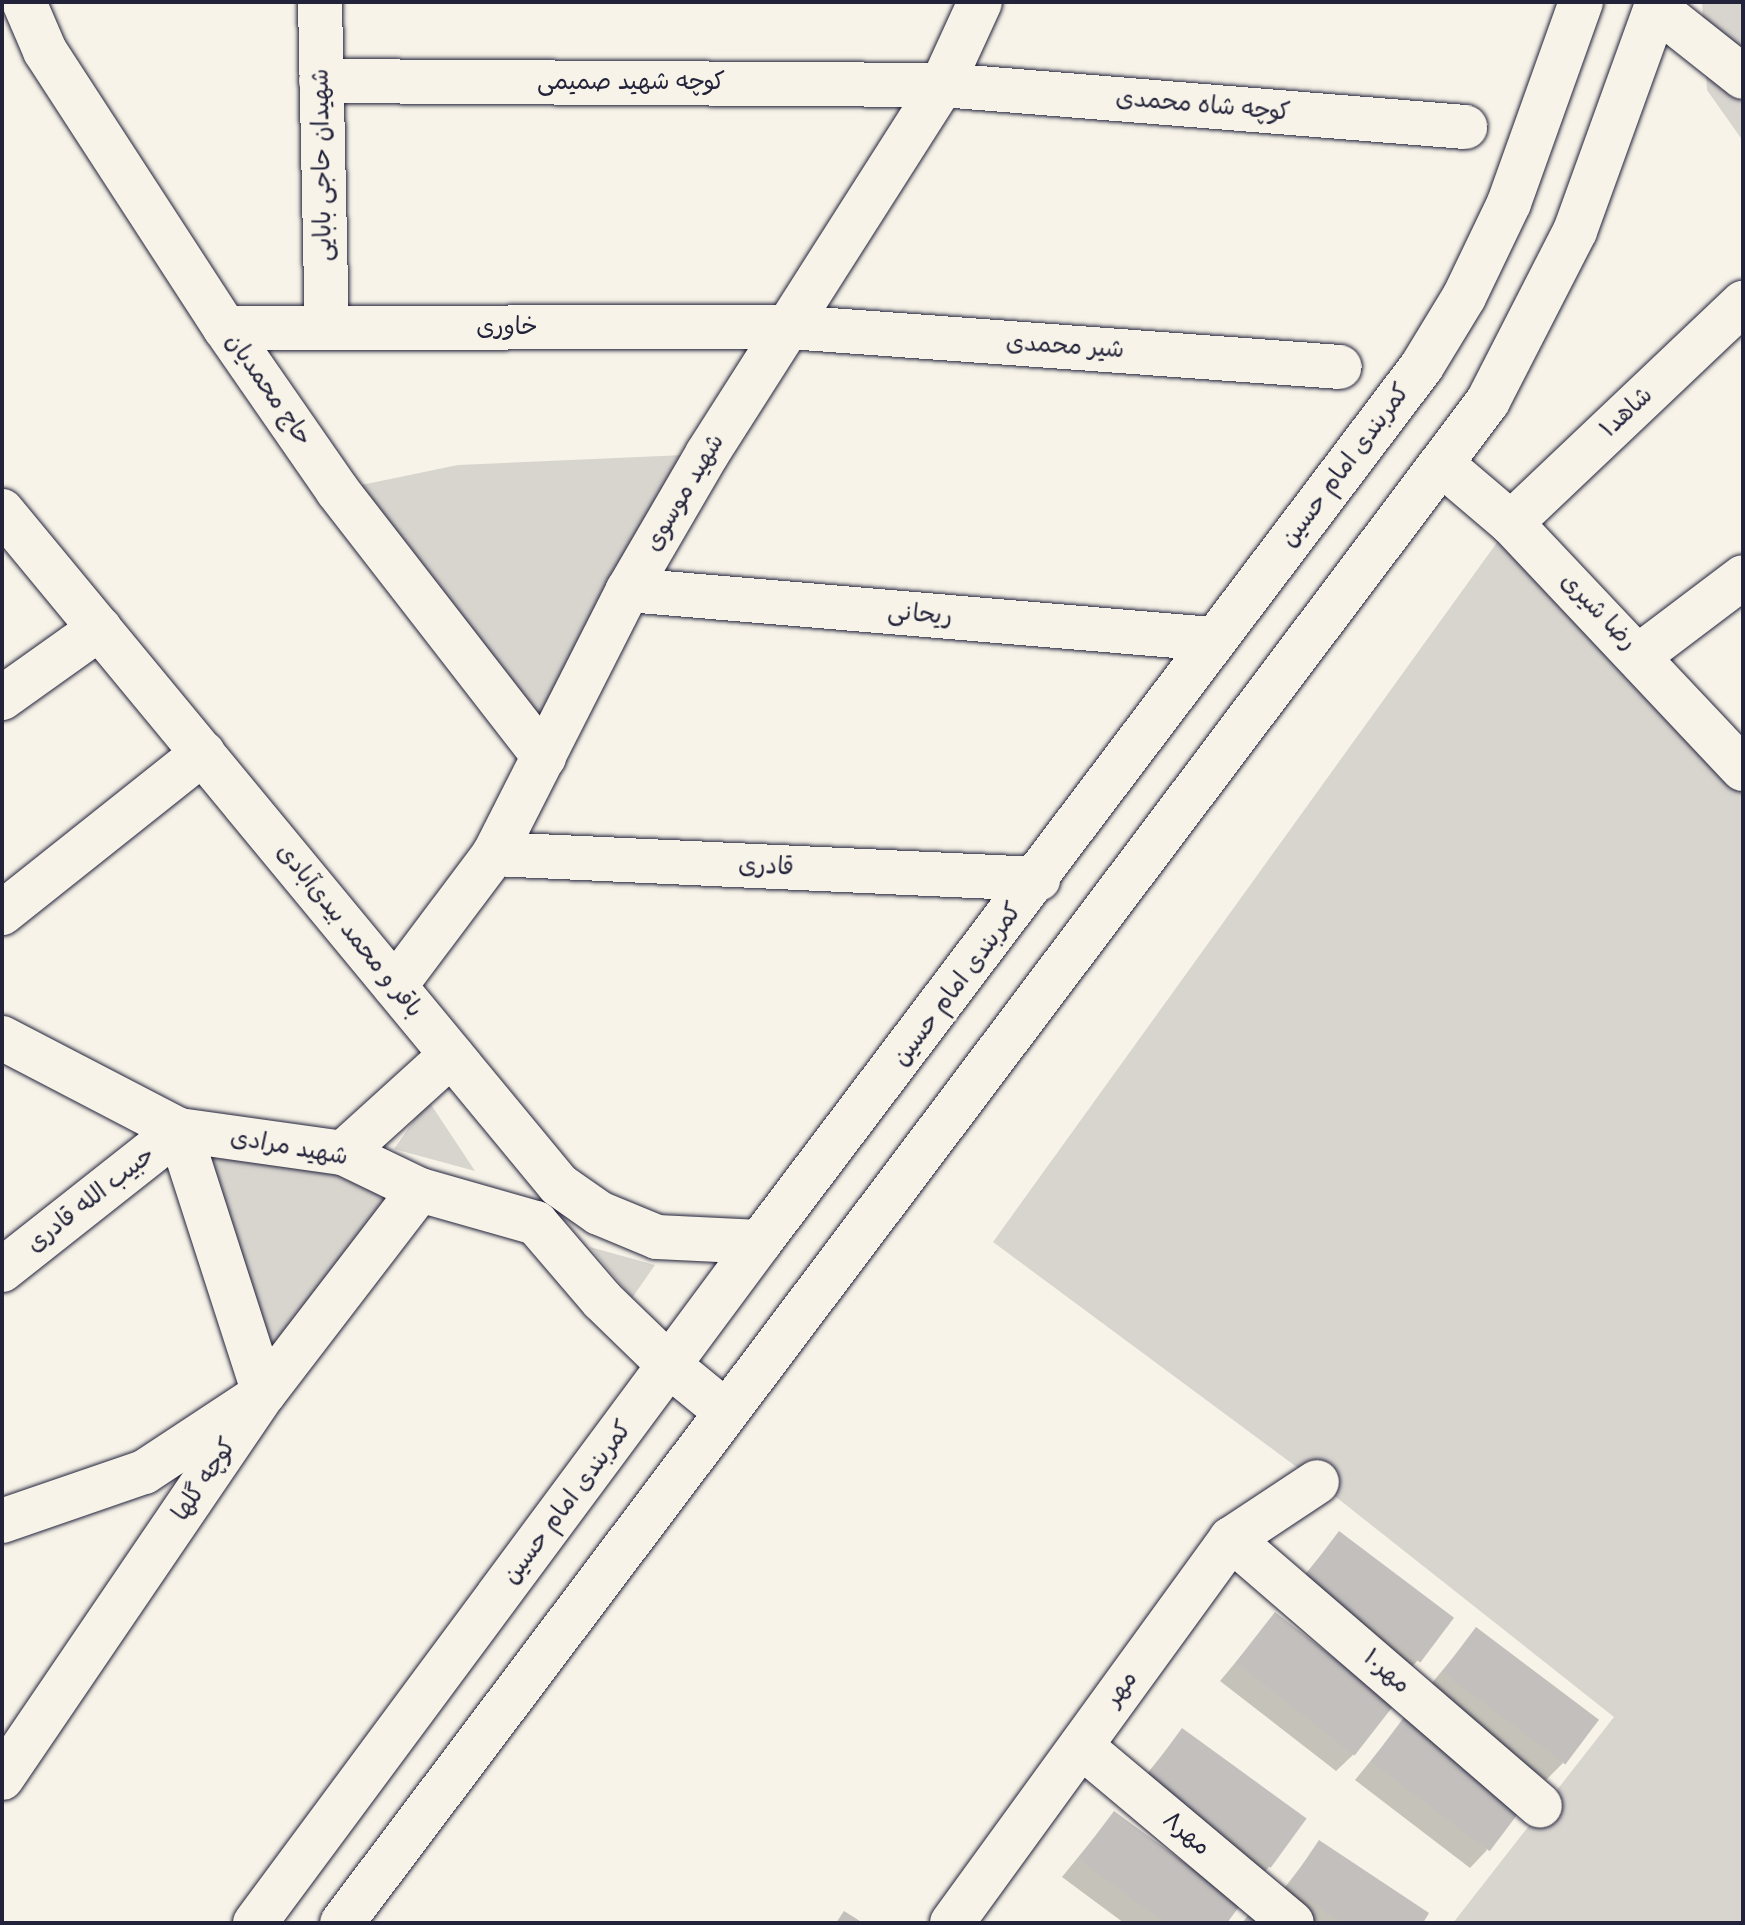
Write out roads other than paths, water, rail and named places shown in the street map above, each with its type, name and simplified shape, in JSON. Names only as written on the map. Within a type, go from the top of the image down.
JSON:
[{"type":"street","name":"حاج محمدیان","points":[[24,2],[45,51],[225,328],[337,490],[544,757]]},
{"type":"street","name":"شهیدان حاجی بابایی","points":[[320,2],[327,328]]},
{"type":"street","name":"شهید موسوی","points":[[395,986],[494,854],[628,590],[942,85],[980,2]]},
{"type":"street","name":"کمربندی امام حسین","points":[[255,1923],[760,1242],[1038,879],[1212,639],[1388,413],[1464,297],[1540,127],[1581,2]]},
{"type":"street","points":[[342,1923],[725,1411],[1444,466],[1496,388],[1575,231],[1657,5],[1743,77]]},
{"type":"street","name":"کوچه شهید صمیمی","points":[[321,81],[942,85]]},
{"type":"street","name":"کوچه شاه محمدی","points":[[942,85],[1465,127]]},
{"type":"street","name":"شاهد۱","points":[[1511,523],[1743,303]]},
{"type":"street","name":"خاوری","points":[[225,328],[789,327]]},
{"type":"street","name":"شیر محمدی","points":[[789,327],[1340,367]]},
{"type":"street","name":"رضا شیری","points":[[1444,466],[1511,523],[1640,655],[1743,769]]},
{"type":"street","name":"باقر و محمد بیدی‌آبادی","points":[[2,511],[559,1185],[599,1213],[657,1237],[760,1242]]},
{"type":"street","points":[[1640,655],[1743,577]]},
{"type":"street","name":"ریحانی","points":[[628,590],[1212,639]]},
{"type":"street","points":[[2,698],[100,628]]},
{"type":"street","points":[[2,913],[203,753]]},
{"type":"street","name":"قادری","points":[[494,854],[1038,879]]},
{"type":"street","name":"شهید مرادی","points":[[2,1038],[179,1130],[343,1153],[420,1190],[536,1223]]},
{"type":"street","points":[[343,1153],[451,1055]]},
{"type":"street","points":[[2,1521],[144,1472],[264,1393],[179,1130]]},
{"type":"street","name":"حبیب الله قادری","points":[[2,1270],[179,1130]]},
{"type":"street","points":[[559,1185],[536,1223],[582,1278],[670,1366],[725,1411]]},
{"type":"street","name":"کوچه گلها","points":[[2,1778],[264,1393],[420,1190]]},
{"type":"street","name":"مهر","points":[[952,1923],[1231,1539],[1317,1482]]},
{"type":"street","name":"مهر۱۰","points":[[1231,1539],[1540,1806]]},
{"type":"street","name":"مهر۸","points":[[1081,1746],[1292,1923]]}]
